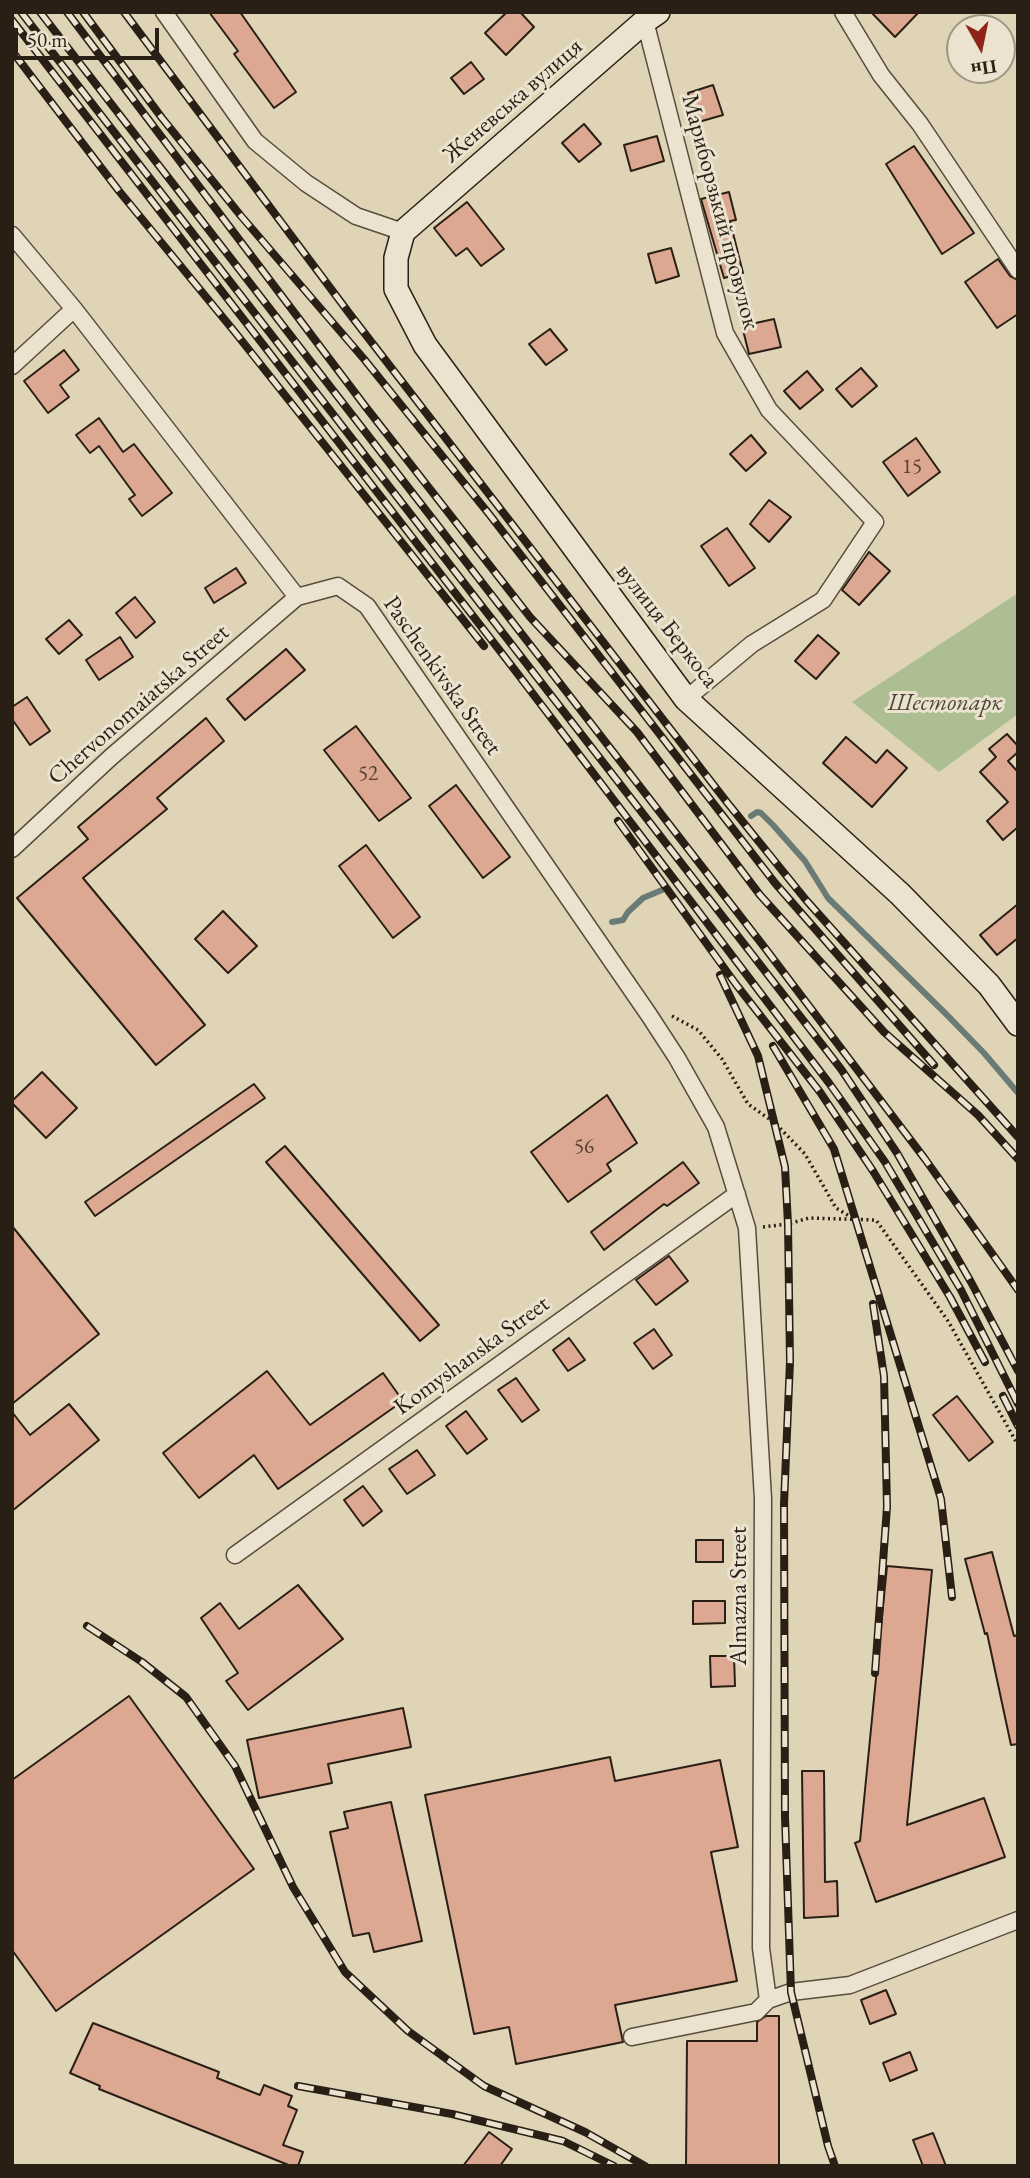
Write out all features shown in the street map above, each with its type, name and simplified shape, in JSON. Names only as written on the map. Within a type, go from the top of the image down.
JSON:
[{"type":"street","points":[[164,12],[255,141],[306,183],[356,216],[403,232]]},
{"type":"street","points":[[843,12],[881,75],[920,124],[1018,270]]},
{"type":"street","name":"Женевська вулиця","points":[[403,232],[652,16]]},
{"type":"street","name":"Мариборзький провулок","points":[[652,16],[725,333],[769,410],[875,522],[822,600],[752,644],[687,699]]},
{"type":"street","name":"вулиця Беркоса","points":[[403,232],[396,258],[396,289],[425,345],[687,699],[900,894],[989,985],[1018,1024]]},
{"type":"street","points":[[12,235],[74,309],[297,597]]},
{"type":"street","points":[[12,366],[74,309]]},
{"type":"street","name":"Paschenkivska Street","points":[[297,597],[338,586],[367,606],[677,1058],[716,1127],[737,1194]]},
{"type":"street","name":"Chervonomaiatska Street","points":[[12,849],[111,757],[297,597]]},
{"type":"street","name":"Almazna Street","points":[[737,1194],[747,1228],[763,1499],[761,1948],[768,2000]]},
{"type":"street","name":"Komyshanska Street","points":[[234,1555],[737,1194]]},
{"type":"street","points":[[632,2037],[756,2012],[768,2000],[791,1992],[850,1985],[1018,1920]]},
{"type":"path","points":[[649,1015],[671,1015],[698,1030],[722,1059],[748,1104],[775,1122],[805,1154],[836,1208],[856,1221]]},
{"type":"path","points":[[747,1228],[788,1224],[809,1218],[876,1220],[948,1321],[1018,1445]]},
{"type":"green space","name":"Шестопарк","points":[[1018,593],[1018,714],[939,772],[852,702]]},
{"type":"building","points":[[209,12],[240,12],[296,92],[274,108],[234,54],[238,51]]},
{"type":"building","points":[[507,12],[520,12],[534,27],[506,55],[485,33]]},
{"type":"building","points":[[871,12],[919,12],[895,37]]},
{"type":"building","points":[[471,62],[484,79],[464,94],[451,78]]},
{"type":"building","points":[[713,85],[723,115],[695,123],[688,93]]},
{"type":"building","points":[[584,124],[601,144],[579,162],[562,143]]},
{"type":"building","points":[[657,136],[664,161],[631,171],[624,145]]},
{"type":"building","points":[[914,146],[974,233],[942,254],[886,164]]},
{"type":"building","points":[[729,192],[736,220],[730,221],[743,273],[724,278],[701,199]]},
{"type":"building","points":[[467,202],[504,249],[481,266],[467,248],[456,256],[434,228]]},
{"type":"building","points":[[671,248],[679,276],[656,283],[648,254]]},
{"type":"building","points":[[998,259],[1010,276],[1018,280],[1018,314],[997,328],[965,282]]},
{"type":"building","points":[[774,319],[781,347],[749,354],[742,326]]},
{"type":"building","points":[[550,329],[567,350],[546,365],[529,344]]},
{"type":"building","points":[[64,350],[79,370],[60,385],[69,397],[48,413],[24,381]]},
{"type":"building","points":[[861,368],[877,386],[852,407],[836,389]]},
{"type":"building","points":[[807,371],[823,390],[800,409],[784,391]]},
{"type":"building","points":[[99,418],[123,452],[134,444],[172,493],[142,516],[129,499],[135,495],[99,446],[90,453],[76,435]]},
{"type":"building","points":[[751,435],[766,453],[746,471],[730,454]]},
{"type":"building","points":[[916,438],[940,472],[908,496],[883,462]]},
{"type":"building","points":[[769,500],[791,517],[769,542],[750,524]]},
{"type":"building","points":[[727,528],[755,568],[729,586],[701,546]]},
{"type":"building","points":[[869,552],[890,571],[859,605],[842,590]]},
{"type":"building","points":[[236,568],[246,583],[214,603],[205,588]]},
{"type":"building","points":[[135,597],[155,622],[136,638],[116,613]]},
{"type":"building","points":[[69,620],[82,635],[59,654],[46,639]]},
{"type":"building","points":[[818,635],[839,653],[816,679],[795,661]]},
{"type":"building","points":[[120,637],[133,657],[99,680],[86,660]]},
{"type":"building","points":[[286,649],[305,670],[245,720],[227,699]]},
{"type":"building","points":[[27,697],[50,731],[30,745],[12,719],[12,707]]},
{"type":"building","points":[[206,718],[224,741],[157,798],[167,809],[83,878],[205,1025],[156,1065],[17,898],[88,839],[78,827]]},
{"type":"building","points":[[356,726],[411,798],[379,821],[324,750]]},
{"type":"building","points":[[1007,734],[1018,746],[1018,752],[1008,761],[1018,772],[1018,827],[1003,840],[987,821],[1008,802],[980,772],[996,757],[989,749]]},
{"type":"building","points":[[846,737],[876,763],[887,750],[907,768],[872,807],[823,763]]},
{"type":"building","points":[[456,785],[510,857],[483,878],[429,806]]},
{"type":"building","points":[[366,845],[420,917],[393,938],[339,866]]},
{"type":"building","points":[[1018,904],[1018,938],[997,955],[980,935]]},
{"type":"building","points":[[223,911],[257,946],[228,973],[195,939]]},
{"type":"building","points":[[42,1072],[77,1108],[46,1138],[12,1103]]},
{"type":"building","points":[[254,1084],[265,1098],[95,1216],[85,1202]]},
{"type":"building","points":[[607,1095],[637,1143],[607,1164],[611,1171],[568,1202],[531,1152]]},
{"type":"building","points":[[285,1146],[439,1325],[420,1341],[266,1162]]},
{"type":"building","points":[[683,1162],[699,1183],[667,1206],[664,1204],[604,1250],[591,1232]]},
{"type":"building","points":[[12,1226],[99,1334],[12,1404]]},
{"type":"building","points":[[669,1256],[688,1281],[656,1305],[636,1280]]},
{"type":"building","points":[[654,1329],[672,1355],[653,1369],[634,1343]]},
{"type":"building","points":[[569,1338],[585,1360],[568,1371],[553,1350]]},
{"type":"building","points":[[267,1371],[310,1425],[383,1373],[403,1401],[278,1489],[254,1455],[199,1498],[163,1453]]},
{"type":"building","points":[[516,1378],[539,1410],[522,1422],[498,1390]]},
{"type":"building","points":[[957,1396],[993,1442],[969,1461],[933,1415]]},
{"type":"building","points":[[69,1404],[99,1440],[12,1511],[12,1412],[30,1435]]},
{"type":"building","points":[[466,1411],[487,1439],[467,1454],[446,1426]]},
{"type":"building","points":[[417,1450],[435,1475],[407,1494],[389,1469]]},
{"type":"building","points":[[363,1486],[382,1511],[363,1526],[344,1500]]},
{"type":"building","points":[[696,1540],[723,1540],[723,1562],[696,1562]]},
{"type":"building","points":[[992,1552],[1014,1636],[1018,1635],[1018,1744],[1011,1745],[987,1633],[985,1634],[965,1559]]},
{"type":"building","points":[[887,1566],[932,1570],[907,1825],[984,1798],[1005,1857],[876,1902],[855,1843],[860,1841]]},
{"type":"building","points":[[298,1585],[343,1639],[248,1710],[226,1681],[238,1673],[201,1618],[220,1603],[239,1629]]},
{"type":"building","points":[[693,1601],[725,1601],[725,1623],[693,1624]]},
{"type":"building","points":[[710,1656],[734,1656],[735,1686],[711,1687]]},
{"type":"building","points":[[129,1696],[254,1869],[56,2011],[12,1950],[12,1780]]},
{"type":"building","points":[[403,1708],[411,1747],[328,1764],[332,1783],[259,1798],[247,1740]]},
{"type":"building","points":[[610,1757],[615,1781],[720,1760],[738,1847],[711,1852],[737,1981],[615,2005],[623,2042],[516,2064],[509,2027],[474,2034],[425,1795]]},
{"type":"building","points":[[802,1771],[824,1771],[825,1882],[837,1881],[838,1916],[804,1918]]},
{"type":"building","points":[[391,1802],[422,1941],[374,1952],[369,1933],[353,1936],[330,1832],[348,1828],[344,1812]]},
{"type":"building","points":[[886,1990],[896,2014],[870,2024],[861,2000]]},
{"type":"building","points":[[766,2016],[779,2016],[779,2166],[686,2166],[687,2041],[757,2041],[757,2022]]},
{"type":"building","points":[[93,2023],[219,2072],[217,2078],[260,2095],[264,2085],[292,2096],[288,2106],[297,2110],[283,2145],[303,2152],[298,2166],[291,2166],[99,2089],[100,2086],[70,2073]]},
{"type":"building","points":[[910,2052],[917,2070],[890,2081],[883,2063]]},
{"type":"building","points":[[489,2132],[512,2149],[500,2166],[463,2166]]},
{"type":"building","points":[[933,2133],[946,2166],[923,2166],[913,2140]]},
{"type":"waterway","points":[[751,816],[757,812],[761,813],[773,825],[805,861],[828,898],[984,1053],[1018,1093]]},
{"type":"waterway","points":[[612,922],[623,920],[643,898],[662,890]]},
{"type":"railway","points":[[21,12],[841,1069],[897,1153],[1018,1371]]},
{"type":"railway","points":[[40,12],[765,948],[925,1159],[1018,1290]]},
{"type":"railway","points":[[67,12],[365,406],[530,617],[637,732],[760,895],[884,1032],[978,1115],[1018,1159]]},
{"type":"railway","points":[[83,12],[162,118],[241,216],[364,359],[489,514],[775,883],[934,1065]]},
{"type":"railway","points":[[124,12],[349,313],[726,801],[806,900],[1018,1137]]},
{"type":"railway","points":[[12,20],[514,669],[829,1083],[885,1162],[961,1290],[1018,1404]]},
{"type":"railway","points":[[12,51],[119,191],[234,331],[484,646]]},
{"type":"railway","points":[[618,821],[735,983],[820,1092],[873,1171],[950,1297],[985,1362]]},
{"type":"railway","points":[[720,975],[758,1056],[785,1167],[790,1361],[784,1504],[785,1817],[791,1992],[835,2166]]},
{"type":"railway","points":[[773,1046],[834,1149],[941,1499],[952,1597]]},
{"type":"railway","points":[[873,1304],[884,1376],[887,1507],[875,1673]]},
{"type":"railway","points":[[1003,1396],[1018,1426]]},
{"type":"railway","points":[[87,1626],[142,1662],[186,1697],[235,1766],[293,1887],[345,1972],[408,2031],[484,2086],[585,2132],[645,2166]]},
{"type":"railway","points":[[298,2086],[452,2114],[563,2141],[614,2166]]}]
